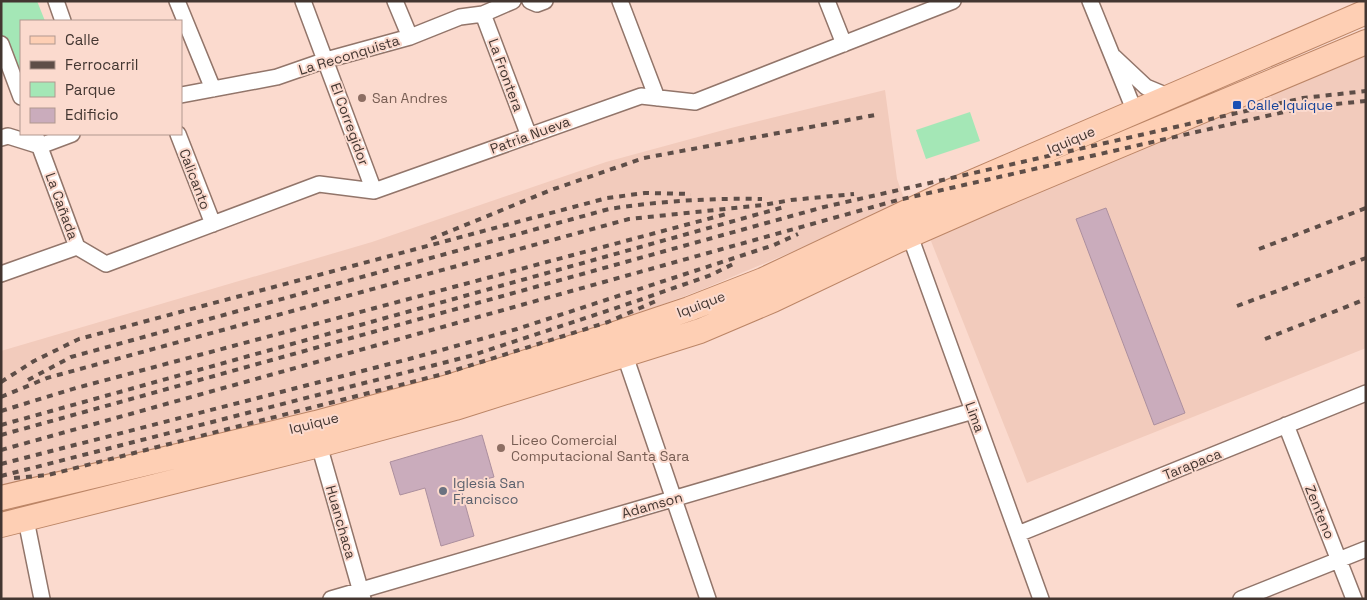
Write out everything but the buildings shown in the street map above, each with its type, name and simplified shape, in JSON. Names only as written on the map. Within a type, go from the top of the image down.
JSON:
[{"type":"main road","name":"Iquique","points":[[1,498],[316,423],[448,387],[689,309],[763,280],[948,193],[1366,12]]},
{"type":"main road","name":"Iquique","points":[[1,526],[456,408],[625,356],[718,324],[997,197],[1366,42]]},
{"type":"main road","points":[[1170,97],[1188,103],[1224,101]]},
{"type":"main road","points":[[910,236],[915,225],[928,207],[948,193]]},
{"type":"street","points":[[56,1],[63,20]]},
{"type":"street","points":[[176,1],[213,89]]},
{"type":"street","name":"El Corregidor","points":[[303,1],[374,191]]},
{"type":"street","points":[[395,1],[410,36]]},
{"type":"street","name":"La Reconquista","points":[[182,95],[276,77],[326,60],[410,36],[460,17],[483,14],[513,1]]},
{"type":"street","points":[[530,1],[537,4],[545,1]]},
{"type":"street","points":[[620,1],[657,98]]},
{"type":"street","points":[[827,1],[844,44]]},
{"type":"street","name":"Patria Nueva","points":[[106,264],[319,184],[374,191],[641,96],[696,102],[953,1]]},
{"type":"street","points":[[1090,1],[1135,112]]},
{"type":"street","name":"La Frontera","points":[[483,14],[529,136]]},
{"type":"street","points":[[1,44],[20,94]]},
{"type":"street","points":[[1111,54],[1146,87],[1170,97]]},
{"type":"street","points":[[1,138],[8,136],[38,140],[66,135]]},
{"type":"street","name":"Calicanto","points":[[178,135],[213,224]]},
{"type":"street","name":"La Cañada","points":[[38,140],[77,247],[106,264]]},
{"type":"street","name":"Lima","points":[[910,236],[1041,599]]},
{"type":"street","points":[[1,274],[77,247]]},
{"type":"street","points":[[618,333],[708,599]]},
{"type":"street","name":"Tarapaca","points":[[1018,534],[1366,393]]},
{"type":"street","name":"Adamson","points":[[331,599],[361,595],[673,498],[973,411]]},
{"type":"street","name":"Zenteno","points":[[1286,425],[1354,599]]},
{"type":"street","name":"Huanchaca","points":[[319,445],[361,595]]},
{"type":"street","points":[[26,520],[42,599]]},
{"type":"street","points":[[1241,599],[1366,549]]},
{"type":"shaded area","points":[[1366,55],[1366,348],[1027,483],[929,236]]},
{"type":"shaded area","points":[[885,90],[897,179],[906,204],[701,290],[610,324],[436,381],[1,493],[1,351],[372,242],[606,162],[731,128]]},
{"type":"green space","points":[[1,1],[37,1],[45,20],[20,20],[20,86],[1,37]]},
{"type":"green space","points":[[970,112],[980,141],[926,159],[916,130]]},
{"type":"railway","points":[[1,435],[824,207],[1303,98],[1366,91]]},
{"type":"railway","points":[[1,450],[898,200],[1306,107],[1366,101]]},
{"type":"railway","points":[[431,239],[551,190],[644,158],[875,115]]},
{"type":"railway","points":[[1,382],[34,361],[79,339],[607,198],[645,193],[691,194]]},
{"type":"railway","points":[[1,397],[47,378],[629,219],[854,194]]},
{"type":"railway","points":[[28,380],[71,357],[609,209],[685,201],[762,199]]},
{"type":"railway","points":[[1,425],[784,207]]},
{"type":"railway","points":[[1259,249],[1366,208]]},
{"type":"railway","points":[[1,411],[76,388],[730,213]]},
{"type":"railway","points":[[1,464],[409,359],[517,329],[774,245],[798,234]]},
{"type":"railway","points":[[1237,306],[1366,258]]},
{"type":"railway","points":[[1,476],[470,356],[711,275],[733,264]]},
{"type":"railway","points":[[1265,339],[1366,299]]},
{"type":"railway","points":[[14,478],[48,475],[443,374],[608,322],[656,301]]},
{"type":"place","name":"San Andres","points":[[362,98]]},
{"type":"place","name":"Calle Iquique","points":[[1237,105]]},
{"type":"place","name":"Liceo Comercial Computacional Santa Sara","points":[[501,448]]},
{"type":"place","name":"Iglesia San Francisco","points":[[443,491]]}]
